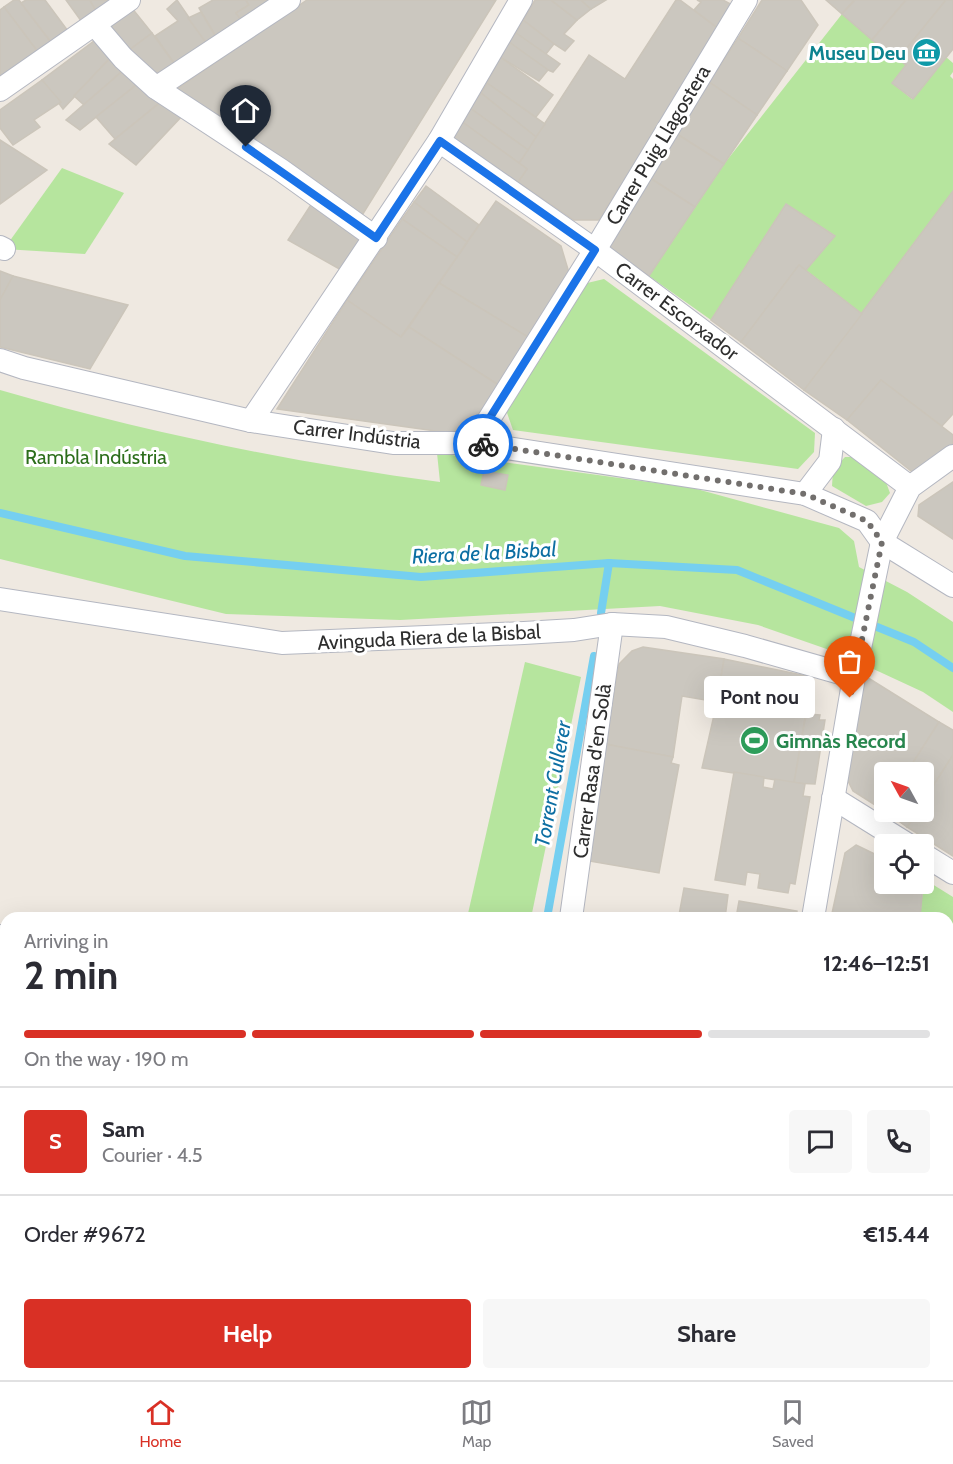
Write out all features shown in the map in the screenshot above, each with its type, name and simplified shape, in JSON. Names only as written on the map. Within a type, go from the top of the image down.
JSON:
[{"type":"street","points":[[0,90],[129,0]]},
{"type":"street","points":[[156,88],[290,0]]},
{"type":"street","points":[[251,421],[440,141],[521,0]]},
{"type":"street","name":"Carrer Puig Llagostera","points":[[474,443],[595,250],[746,0]]},
{"type":"street","points":[[94,25],[123,58],[156,88],[281,170],[376,238]]},
{"type":"street","name":"Carrer Escorxador","points":[[440,141],[595,250],[910,487]]},
{"type":"street","name":"Carrer Indústria","points":[[0,360],[24,368],[251,421],[393,443],[474,443],[805,494],[867,521],[882,542],[953,586]]},
{"type":"street","points":[[805,494],[831,461],[834,429]]},
{"type":"street","points":[[814,912],[855,670],[882,542],[910,487],[953,456]]},
{"type":"street","name":"Avinguda Riera de la Bisbal","points":[[0,598],[282,643],[524,633],[574,630],[612,624],[666,627],[855,670]]},
{"type":"street","name":"Carrer Rasa d'en Solà","points":[[573,912],[612,624]]},
{"type":"street","points":[[833,798],[891,834]]},
{"type":"street","points":[[934,861],[953,873]]},
{"type":"green space","points":[[842,14],[906,65],[892,83],[912,99],[946,57],[953,63],[953,72],[950,76],[953,79],[953,191],[862,314],[806,270],[834,235],[786,204],[711,320],[649,276],[724,164]]},
{"type":"green space","points":[[62,168],[124,193],[85,254],[4,249]]},
{"type":"green space","points":[[604,279],[815,433],[814,452],[798,469],[513,430],[506,410],[583,284]]},
{"type":"green space","name":"Rambla Indústria","points":[[0,390],[163,432],[328,465],[440,482],[437,453],[693,488],[839,528],[854,541],[859,567],[907,592],[953,622],[953,712],[923,692],[841,654],[758,625],[660,606],[400,620],[226,614],[0,559]]},
{"type":"green space","points":[[845,457],[859,457],[884,477],[890,493],[882,502],[866,506],[832,486],[833,470]]},
{"type":"green space","points":[[525,662],[581,677],[532,912],[468,912]]},
{"type":"green space","points":[[934,885],[953,897],[953,912],[921,912],[922,894],[934,894]]},
{"type":"building","points":[[14,0],[19,0],[51,42],[38,52],[4,7]]},
{"type":"building","points":[[26,0],[45,0],[68,31],[51,42],[21,3]]},
{"type":"building","points":[[66,0],[90,0],[98,15],[84,25]]},
{"type":"building","points":[[90,0],[110,0],[98,15]]},
{"type":"building","points":[[177,0],[210,48],[178,69],[155,36],[178,21],[167,9]]},
{"type":"building","points":[[213,0],[246,0],[249,5],[236,13],[245,25],[219,42],[199,8]]},
{"type":"building","points":[[246,0],[283,0],[245,25],[236,13],[249,5]]},
{"type":"building","points":[[307,0],[496,0],[361,217],[174,91]]},
{"type":"building","points":[[535,0],[551,0],[577,20],[564,34],[574,41],[565,51],[523,20]]},
{"type":"building","points":[[551,0],[581,0],[591,9],[577,20]]},
{"type":"building","points":[[581,0],[606,0],[591,9]]},
{"type":"building","points":[[676,0],[680,0],[719,29],[599,220],[574,220],[518,182],[527,169],[519,163],[589,55],[625,79]]},
{"type":"building","points":[[697,0],[723,0],[736,7],[719,29],[694,10],[701,2]]},
{"type":"building","points":[[762,0],[801,0],[818,25],[787,71],[738,38]]},
{"type":"building","points":[[826,0],[854,0],[842,14]]},
{"type":"building","points":[[855,0],[906,0],[872,40],[842,14]]},
{"type":"building","points":[[906,0],[946,0],[898,59],[872,40]]},
{"type":"building","name":"Museu Deu","points":[[946,0],[953,0],[953,49],[913,99],[892,83],[906,65],[898,59]]},
{"type":"building","points":[[4,7],[38,52],[0,79],[0,10]]},
{"type":"building","points":[[131,7],[152,33],[128,51],[110,30],[112,20]]},
{"type":"building","points":[[201,12],[219,42],[210,48],[188,18]]},
{"type":"building","points":[[523,20],[554,44],[546,54],[516,33]]},
{"type":"building","points":[[152,33],[178,69],[161,80],[128,51]]},
{"type":"building","points":[[516,33],[560,64],[553,72],[548,70],[509,42]]},
{"type":"building","points":[[98,38],[113,55],[63,109],[42,80]]},
{"type":"building","points":[[738,38],[787,71],[757,115],[709,82]]},
{"type":"building","points":[[509,42],[548,70],[539,81],[500,57]]},
{"type":"building","points":[[113,55],[126,68],[84,105],[74,96]]},
{"type":"building","points":[[500,57],[553,95],[536,117],[487,83]]},
{"type":"building","points":[[126,68],[140,82],[80,130],[66,120]]},
{"type":"building","points":[[42,80],[61,102],[34,120],[40,127],[13,145],[0,128],[0,110]]},
{"type":"building","points":[[140,82],[162,101],[115,139],[96,117]]},
{"type":"building","points":[[709,82],[757,115],[724,164],[677,134]]},
{"type":"building","points":[[487,83],[545,124],[536,137],[481,93]]},
{"type":"building","points":[[481,93],[536,137],[528,150],[470,108]]},
{"type":"building","points":[[162,101],[182,116],[136,165],[109,144]]},
{"type":"building","points":[[470,108],[528,150],[519,163],[461,121]]},
{"type":"building","points":[[461,121],[527,169],[518,182],[513,184],[454,140]]},
{"type":"building","points":[[677,134],[724,164],[695,207],[650,178]]},
{"type":"building","points":[[0,140],[47,170],[0,204]]},
{"type":"building","points":[[650,178],[695,207],[649,276],[605,246]]},
{"type":"building","points":[[426,186],[479,225],[467,242],[414,202]]},
{"type":"building","points":[[953,191],[953,414],[942,426],[881,380],[847,420],[804,390]]},
{"type":"building","points":[[314,200],[359,234],[361,244],[343,271],[288,240]]},
{"type":"building","points":[[496,201],[561,246],[569,273],[528,337],[439,283]]},
{"type":"building","points":[[414,202],[467,242],[457,257],[402,219]]},
{"type":"building","points":[[786,204],[835,236],[806,270],[799,265],[741,342],[711,320]]},
{"type":"building","points":[[402,219],[457,257],[401,337],[347,300]]},
{"type":"building","points":[[799,265],[862,314],[804,390],[741,342]]},
{"type":"building","points":[[0,271],[13,276],[0,300]]},
{"type":"building","points":[[13,276],[128,305],[90,369],[0,347],[0,300]]},
{"type":"building","points":[[439,283],[528,337],[500,386],[409,327]]},
{"type":"building","points":[[347,300],[401,337],[409,327],[500,386],[478,421],[450,433],[277,409]]},
{"type":"building","points":[[881,380],[953,435],[953,448],[915,474],[847,420]]},
{"type":"building","points":[[484,471],[508,475],[505,490],[481,485]]},
{"type":"building","points":[[953,482],[953,539],[918,516],[919,505]]},
{"type":"building","points":[[643,647],[724,659],[717,702],[682,696],[673,757],[605,744],[619,664],[632,651]]},
{"type":"building","name":"Gimnàs Record","points":[[724,659],[812,677],[794,783],[702,768]]},
{"type":"building","points":[[865,676],[939,722],[913,762],[874,762],[874,804],[853,791],[846,777]]},
{"type":"building","points":[[806,714],[820,715],[819,720],[825,720],[815,784],[794,783]]},
{"type":"building","points":[[939,722],[953,730],[953,755],[934,784],[934,762],[913,762]]},
{"type":"building","points":[[605,744],[673,757],[671,763],[679,765],[659,873],[589,861]]},
{"type":"building","points":[[953,755],[953,856],[934,844],[934,834],[918,834],[907,827],[910,822],[934,822],[934,784]]},
{"type":"building","points":[[734,772],[764,777],[763,787],[773,789],[775,779],[805,784],[803,796],[810,797],[795,884],[790,883],[788,893],[758,888],[760,874],[747,872],[745,885],[715,880]]},
{"type":"building","points":[[900,822],[910,822],[907,827]]},
{"type":"building","points":[[856,845],[874,854],[874,894],[922,894],[921,912],[832,912],[845,853]]},
{"type":"building","points":[[684,888],[728,895],[726,912],[680,912]]},
{"type":"building","points":[[739,901],[797,911],[797,912],[737,912]]},
{"type":"waterway","name":"Riera de la Bisbal","points":[[0,513],[185,556],[421,577],[609,563],[737,570],[914,642],[953,668]]},
{"type":"waterway","name":"Torrent Cullerer","points":[[601,613],[609,563]]},
{"type":"waterway","name":"Torrent Cullerer","points":[[548,912],[594,656]]},
{"type":"way so far","points":[[483,444],[805,494],[867,521],[882,542],[850,698]]},
{"type":"place","name":"Museu Deu","points":[[927,53]]},
{"type":"place","name":"Pont nou","points":[[850,698]]},
{"type":"place","name":"Gimnàs Record","points":[[755,741]]},
{"type":"route","points":[[246,147],[376,238],[440,141],[595,250],[474,443],[483,444]]}]
